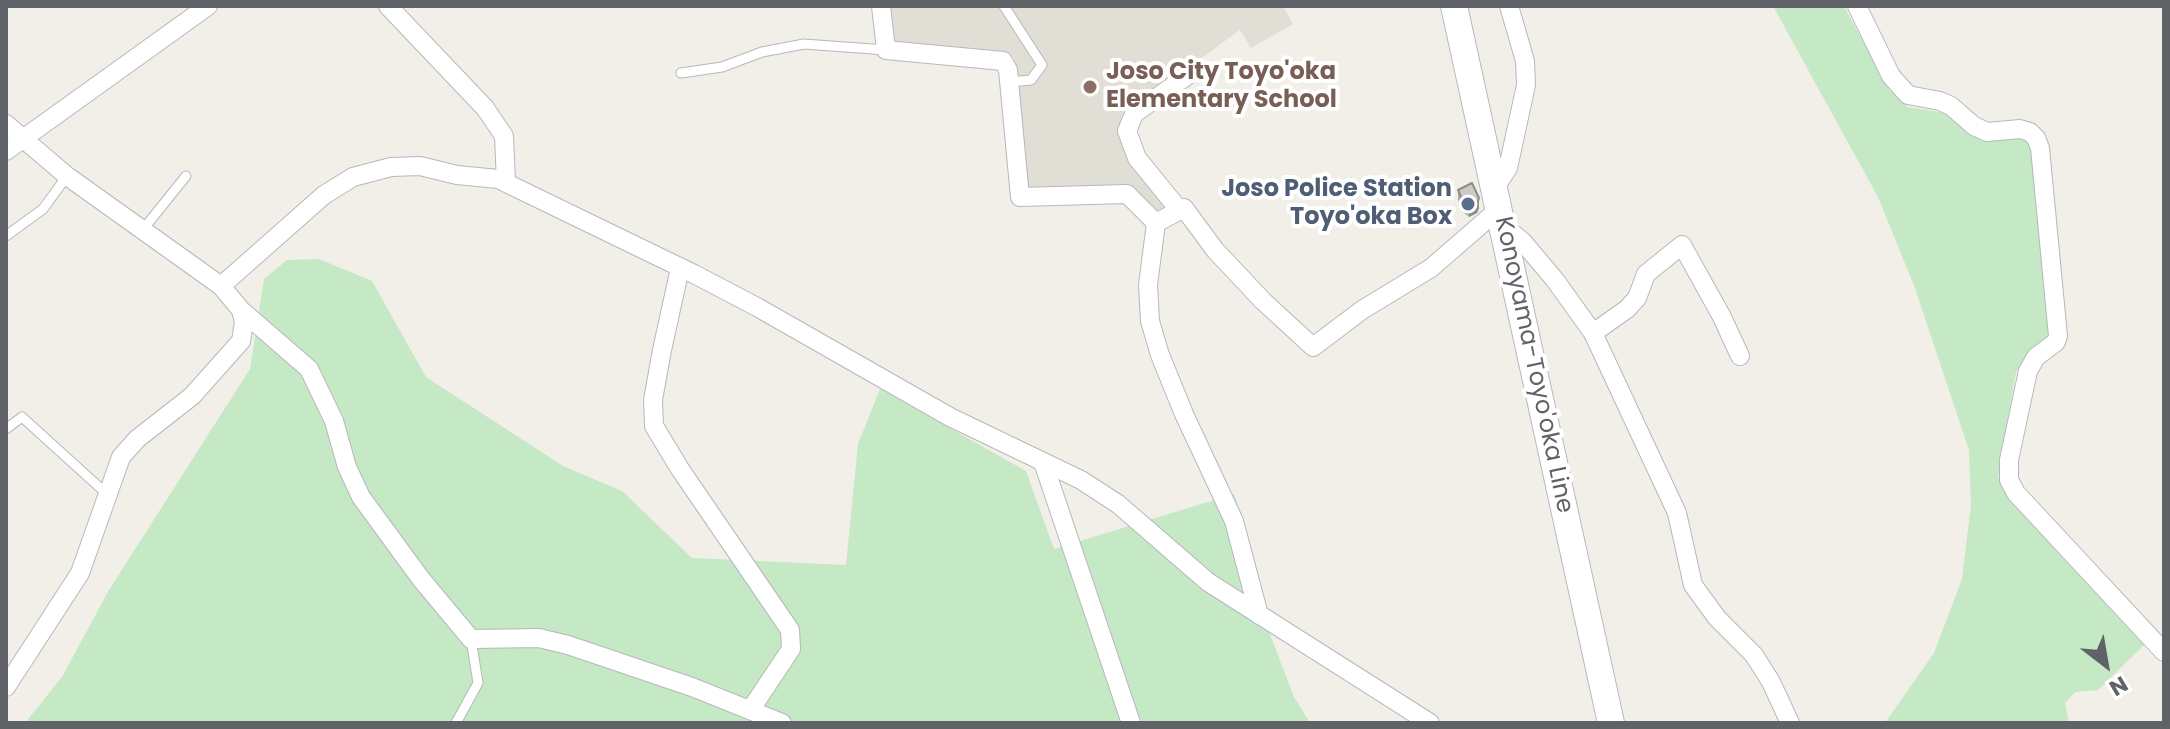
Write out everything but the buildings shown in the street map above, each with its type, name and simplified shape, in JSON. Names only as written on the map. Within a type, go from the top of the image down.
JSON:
[{"type":"main road","name":"Konoyama-Toyo'oka Line","points":[[1454,6],[1611,723]]},
{"type":"street","points":[[6,151],[208,6]]},
{"type":"street","points":[[388,6],[485,108],[504,136],[506,183]]},
{"type":"street","points":[[881,6],[886,50],[1003,61],[1008,70],[1020,197],[1127,194],[1156,223]]},
{"type":"street","points":[[1156,223],[1184,208],[1215,250],[1263,301],[1313,347],[1362,310],[1431,268],[1498,207],[1526,85],[1525,61],[1509,6]]},
{"type":"street","points":[[1857,6],[1891,76],[1908,95],[1951,106],[1974,126],[1987,132],[2020,129],[2036,138],[2040,148],[2058,336],[2056,342],[2031,363],[2028,371],[2009,460],[2009,480],[2016,493],[2164,652]]},
{"type":"street","points":[[1180,211],[1137,158],[1127,131],[1134,114],[1195,70]]},
{"type":"street","points":[[6,124],[67,176],[141,232],[221,286],[241,310],[309,369],[334,421],[347,467],[361,497],[421,579],[471,639],[539,638],[568,645],[751,709],[782,723]]},
{"type":"street","points":[[221,286],[324,195],[353,177],[391,167],[420,166],[457,175],[498,179],[757,307],[950,417],[1081,480],[1118,504],[1208,582],[1430,723]]},
{"type":"street","points":[[1498,207],[1593,333],[1622,401],[1677,513],[1693,585],[1717,618],[1754,655],[1790,723]]},
{"type":"street","points":[[1156,223],[1148,285],[1150,321],[1184,414],[1234,521],[1259,615]]},
{"type":"street","points":[[1593,333],[1627,309],[1637,298],[1646,274],[1682,245],[1740,356]]},
{"type":"street","points":[[680,268],[659,362],[653,400],[654,426],[790,630],[791,649],[751,709]]},
{"type":"street","points":[[6,687],[80,573],[121,457],[192,396],[241,341],[244,322],[241,310]]},
{"type":"street","points":[[1043,462],[1131,723]]},
{"type":"lane","points":[[1004,6],[1042,65],[1031,80],[1009,82]]},
{"type":"lane","points":[[681,73],[722,67],[762,52],[804,44],[886,50]]},
{"type":"lane","points":[[6,236],[43,209],[67,176]]},
{"type":"lane","points":[[141,232],[186,176]]},
{"type":"lane","points":[[6,429],[22,417],[108,495]]},
{"type":"lane","points":[[456,723],[478,683],[471,639]]},
{"type":"shaded area","name":"Joso City Toyo'oka Elementary School","points":[[884,6],[1283,6],[1293,24],[1251,48],[1240,30],[1196,62],[1125,122],[1172,208],[1162,211],[1151,209],[1128,184],[1031,188],[1023,181],[1014,57],[892,44]]},
{"type":"green space","points":[[1773,6],[1844,6],[1889,90],[1908,107],[1945,113],[1979,139],[2018,138],[2027,141],[2032,152],[2050,335],[2032,350],[2016,372],[1998,477],[2010,499],[2146,643],[2098,690],[2075,692],[2065,703],[2069,723],[1885,723],[1934,653],[1962,579],[1971,505],[1969,450],[1915,288],[1878,197]]},
{"type":"green space","points":[[319,259],[372,281],[426,377],[563,466],[622,491],[692,558],[846,565],[858,444],[880,389],[1026,471],[1054,549],[1234,494],[1251,548],[1268,629],[1294,697],[1310,723],[25,723],[62,677],[109,590],[250,369],[264,279],[287,260]]},
{"type":"place","name":"Joso City Toyo'oka Elementary School","points":[[1090,87]]},
{"type":"place","name":"Joso Police Station Toyo'oka Box","points":[[1468,204]]}]
